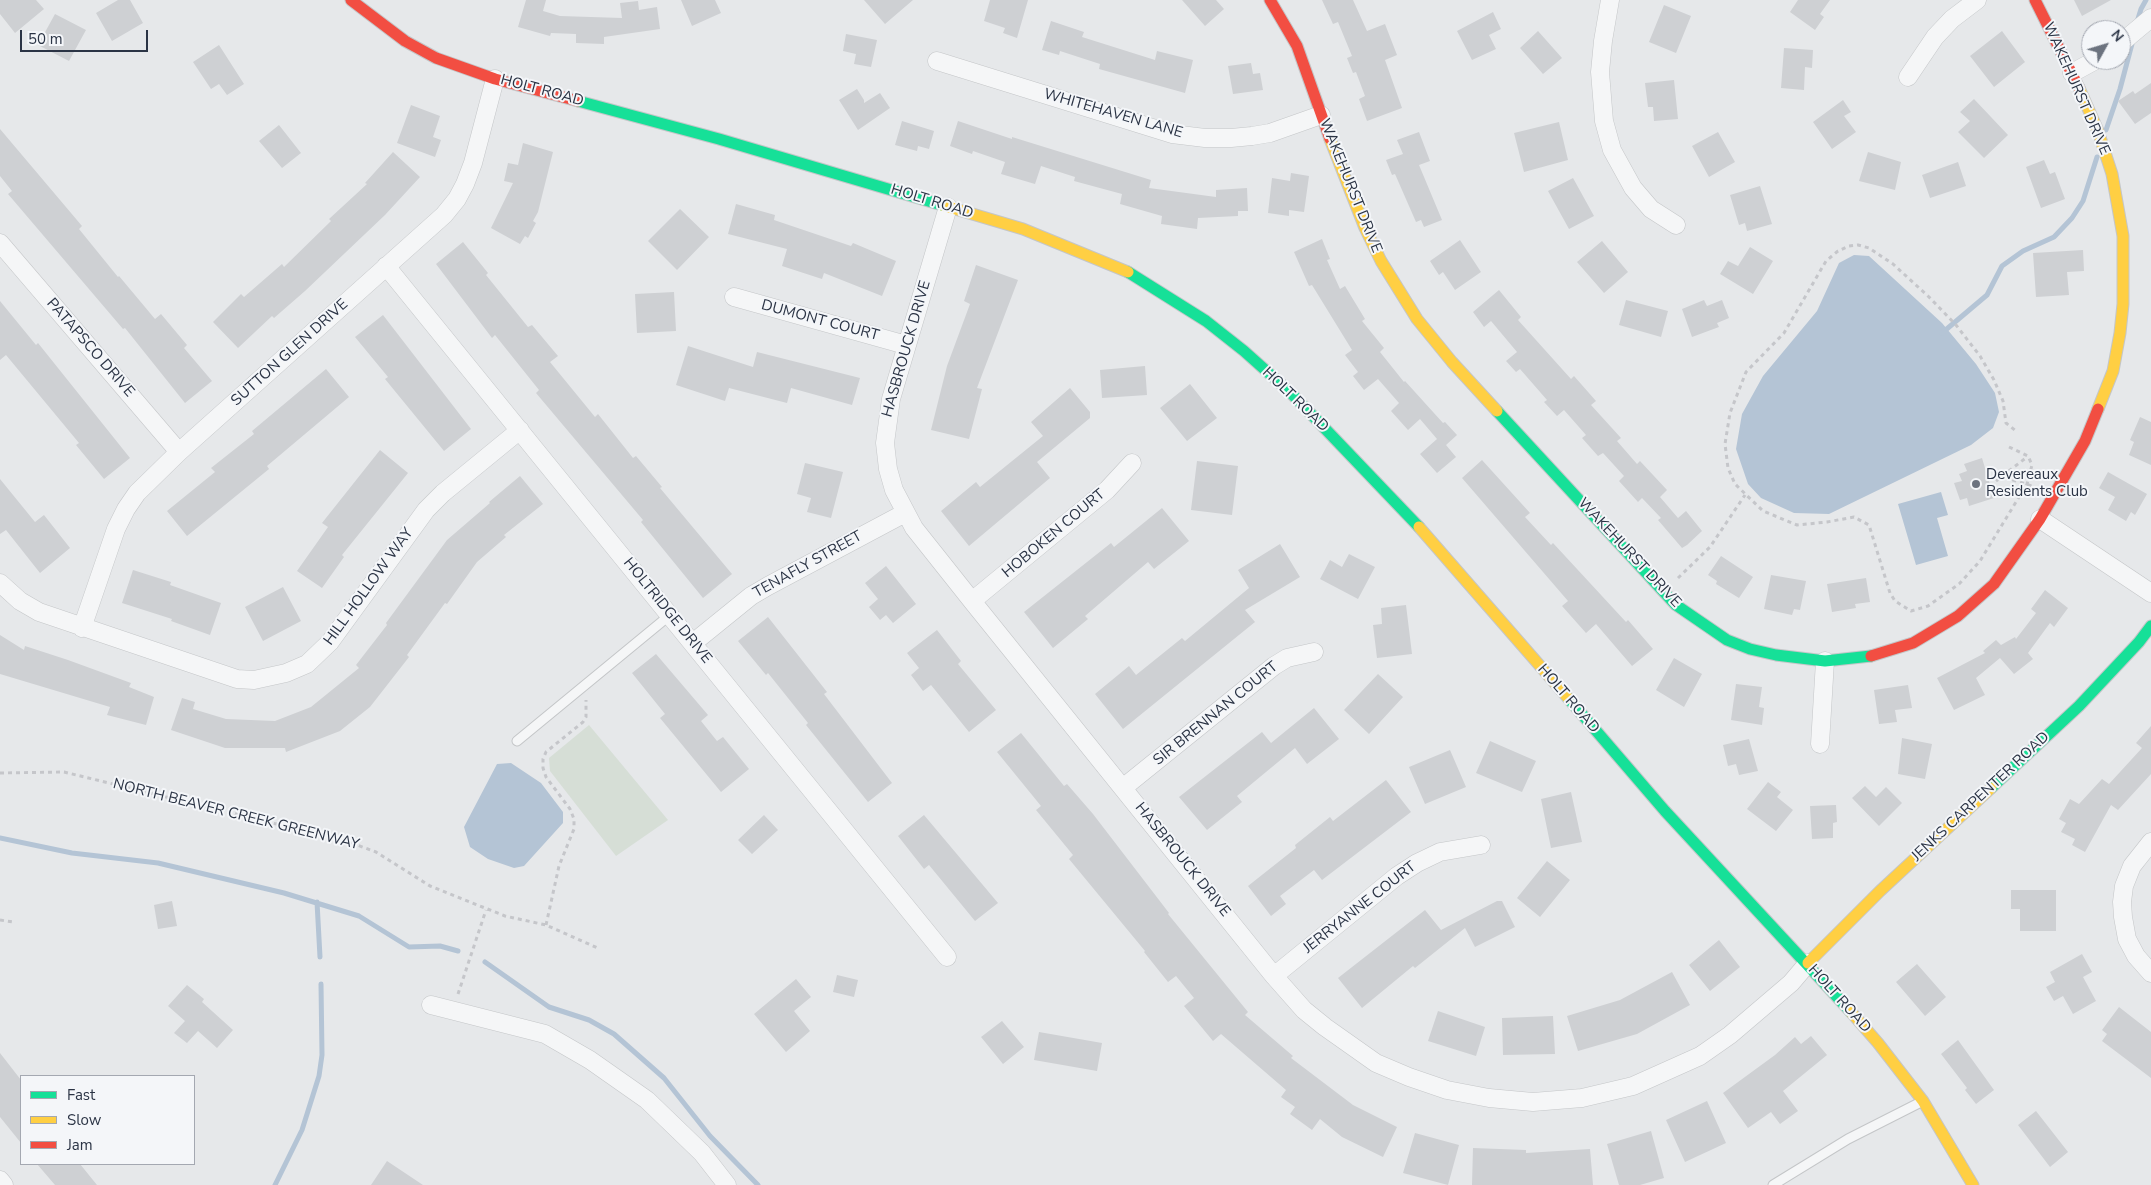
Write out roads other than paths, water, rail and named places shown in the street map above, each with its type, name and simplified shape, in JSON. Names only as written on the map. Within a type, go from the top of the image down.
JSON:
[{"type":"street","name":"HOLT ROAD","points":[[351,0],[405,41],[436,58],[495,79],[719,138],[1023,229],[1136,276],[1206,321],[1244,351],[1291,393],[1407,513],[1665,811],[1808,964],[1878,1043],[1923,1100],[1973,1185]]},
{"type":"street","name":"WAKEHURST DRIVE","points":[[1270,0],[1297,46],[1321,115],[1365,228],[1399,292],[1417,319],[1452,362],[1676,605],[1727,640],[1750,649],[1776,655],[1826,661],[1873,656],[1914,643],[1958,616],[1994,584],[2040,519],[2085,441],[2113,371],[2123,304],[2124,236],[2120,205],[2098,132],[2072,73],[2035,0]]},
{"type":"street","points":[[1609,0],[1600,72],[1604,121],[1612,150],[1633,188],[1651,209],[1676,225]]},
{"type":"street","points":[[1908,78],[1935,37],[1952,19],[1977,0]]},
{"type":"street","points":[[2131,35],[2151,18]]},
{"type":"street","name":"WHITEHAVEN LANE","points":[[937,61],[1172,134],[1205,138],[1252,136],[1270,133],[1321,115]]},
{"type":"street","points":[[2072,73],[2081,68]]},
{"type":"street","name":"SUTTON GLEN DRIVE","points":[[82,628],[116,529],[126,509],[143,486],[444,215],[465,184],[473,164],[495,79]]},
{"type":"street","name":"HASBROUCK DRIVE","points":[[948,206],[891,399],[885,443],[888,468],[894,490],[914,528],[1274,976],[1304,1010],[1376,1063],[1408,1077],[1447,1090],[1489,1098],[1533,1102],[1582,1098],[1624,1088],[1685,1064],[1730,1036],[1791,983],[1808,964]]},
{"type":"street","name":"PATAPSCO DRIVE","points":[[0,243],[179,452]]},
{"type":"street","name":"HOLTRIDGE DRIVE","points":[[386,266],[947,957]]},
{"type":"street","name":"DUMONT COURT","points":[[734,297],[906,345]]},
{"type":"street","name":"HILL HOLLOW WAY","points":[[0,583],[20,601],[40,612],[82,628],[237,679],[254,680],[270,678],[297,669],[319,655],[426,510],[443,493],[520,430]]},
{"type":"street","name":"HOBOKEN COURT","points":[[972,601],[1107,490],[1132,463]]},
{"type":"street","name":"TENAFLY STREET","points":[[693,643],[751,596],[905,513]]},
{"type":"street","points":[[2040,519],[2151,593]]},
{"type":"street","name":"JENKS CARPENTER ROAD","points":[[1808,964],[1880,891],[2078,706],[2133,649],[2151,626]]},
{"type":"street","name":"SIR BRENNAN COURT","points":[[1124,787],[1274,666],[1287,658],[1314,652]]},
{"type":"street","points":[[1820,744],[1826,661]]},
{"type":"street","points":[[2151,842],[2132,866],[2124,886],[2122,902],[2127,939],[2136,956],[2151,973]]},
{"type":"street","name":"JERRYANNE COURT","points":[[1274,976],[1397,876],[1417,863],[1440,852],[1481,845]]},
{"type":"street","points":[[432,1005],[545,1034],[590,1060],[648,1100],[702,1153],[728,1185]]},
{"type":"street","points":[[0,1180],[4,1185]]},
{"type":"lane","points":[[518,741],[670,615]]},
{"type":"lane","points":[[1774,1185],[1848,1139],[1923,1100]]},
{"type":"water","points":[[1854,255],[1869,256],[1942,323],[1976,364],[1995,393],[1999,412],[1993,428],[1971,445],[1829,514],[1794,513],[1761,498],[1748,484],[1736,449],[1742,414],[1763,376],[1817,311],[1839,263]]},
{"type":"water","points":[[1941,492],[1948,515],[1937,518],[1948,556],[1916,565],[1898,504]]},
{"type":"water","points":[[511,763],[541,783],[563,812],[563,823],[524,866],[514,868],[488,859],[470,847],[464,827],[497,764]]},
{"type":"waterway","points":[[2137,22],[2146,0]]},
{"type":"waterway","points":[[2106,130],[2120,89],[2133,40]]},
{"type":"waterway","points":[[1942,333],[1987,295],[2002,266],[2023,251],[2054,237],[2072,218],[2083,201],[2097,157]]},
{"type":"waterway","points":[[0,838],[72,853],[158,863],[284,893],[359,916],[409,947],[440,946],[458,951]]},
{"type":"waterway","points":[[317,902],[320,957]]},
{"type":"waterway","points":[[485,962],[549,1007],[589,1020],[614,1034],[664,1078],[710,1136],[758,1185]]},
{"type":"waterway","points":[[275,1185],[302,1130],[319,1076],[322,1055],[321,984]]},
{"type":"place","name":"Devereaux Residents Club","points":[[1976,484]]}]
